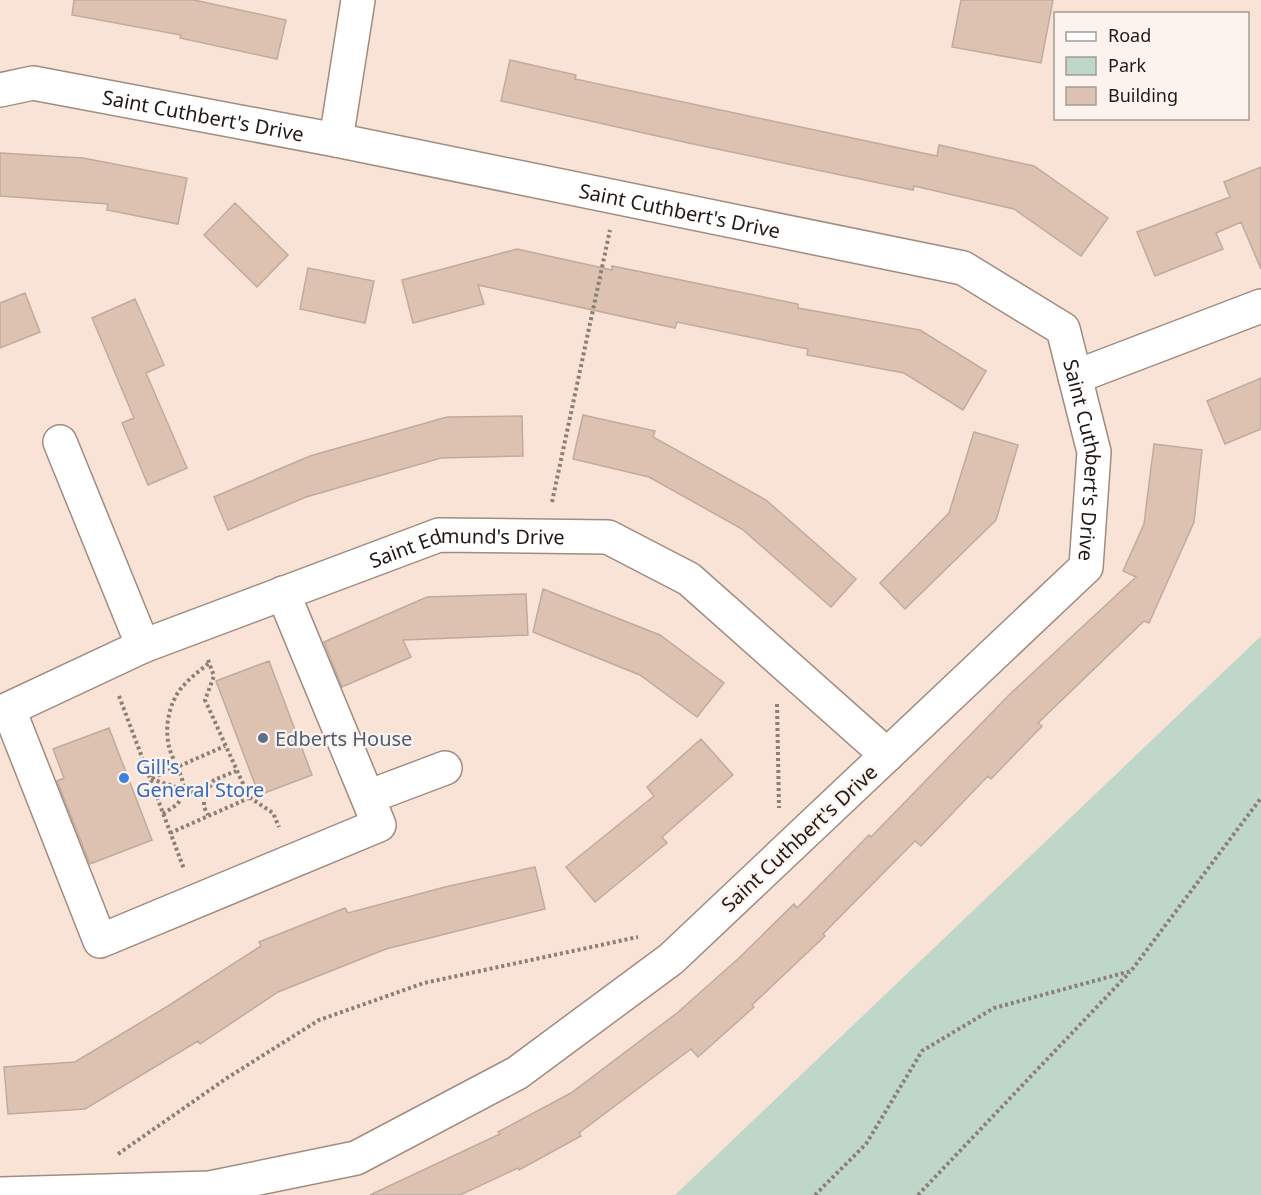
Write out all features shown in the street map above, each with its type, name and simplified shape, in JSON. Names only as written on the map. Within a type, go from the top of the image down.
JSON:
[{"type":"street","points":[[336,140],[358,0]]},
{"type":"street","name":"Saint Cuthbert's Drive","points":[[0,90],[33,83],[336,140],[963,268],[1063,329],[1094,452],[1086,567],[671,959],[517,1073],[356,1158],[210,1188],[0,1194]]},
{"type":"street","points":[[1075,377],[1261,306]]},
{"type":"street","points":[[60,442],[143,646]]},
{"type":"street","name":"Saint Edmund's Drive","points":[[5,711],[143,646],[439,535],[608,537],[689,579],[887,755]]},
{"type":"street","points":[[5,711],[100,941],[379,825],[283,593]]},
{"type":"street","points":[[368,797],[445,768]]},
{"type":"path","points":[[545,535],[617,197]]},
{"type":"path","points":[[195,626],[214,676],[205,700],[249,797],[273,813],[295,860]]},
{"type":"path","points":[[775,656],[780,855]]},
{"type":"path","points":[[163,814],[178,802],[184,789],[170,749],[167,724],[174,699],[192,677],[209,663]]},
{"type":"path","points":[[127,716],[195,901]]},
{"type":"path","points":[[150,779],[225,746]]},
{"type":"path","points":[[208,816],[204,807],[204,796],[214,780],[236,771]]},
{"type":"path","points":[[150,779],[204,796]]},
{"type":"path","points":[[170,833],[249,797]]},
{"type":"path","points":[[918,1195],[1131,971],[1261,798]]},
{"type":"path","points":[[112,1159],[227,1078],[319,1020],[423,983],[642,936]]},
{"type":"path","points":[[815,1195],[866,1144],[922,1051],[994,1008],[1131,971]]},
{"type":"green space","points":[[1261,636],[1261,1195],[675,1195]]},
{"type":"building","points":[[74,0],[194,0],[286,20],[277,59],[180,38],[181,35],[72,15]]},
{"type":"building","points":[[961,0],[1053,0],[1041,63],[952,47]]},
{"type":"building","points":[[510,60],[576,75],[575,79],[937,156],[939,145],[1034,166],[1108,218],[1081,256],[1014,209],[914,186],[913,190],[693,144],[501,101]]},
{"type":"building","points":[[0,153],[83,158],[187,178],[178,224],[107,210],[108,204],[0,196]]},
{"type":"building","points":[[1261,167],[1261,269],[1241,222],[1216,233],[1223,249],[1155,276],[1137,232],[1230,197],[1224,182]]},
{"type":"building","points":[[235,203],[288,255],[257,287],[204,235]]},
{"type":"building","points":[[517,249],[612,270],[612,266],[798,304],[798,308],[920,330],[986,371],[963,410],[904,373],[807,355],[808,349],[677,322],[675,328],[478,285],[484,304],[413,323],[402,280]]},
{"type":"building","points":[[308,268],[374,281],[365,323],[300,309]]},
{"type":"building","points":[[25,293],[40,332],[0,348],[0,303]]},
{"type":"building","points":[[135,299],[164,365],[146,373],[187,468],[148,485],[122,423],[134,418],[92,318]]},
{"type":"building","points":[[1261,378],[1261,429],[1225,444],[1207,401]]},
{"type":"building","points":[[583,415],[655,431],[653,437],[766,500],[856,579],[831,607],[742,529],[649,477],[573,459]]},
{"type":"building","points":[[522,416],[523,456],[441,458],[306,497],[228,530],[214,497],[310,456],[447,417]]},
{"type":"building","points":[[974,432],[1018,445],[996,520],[905,609],[880,583],[949,513]]},
{"type":"building","points":[[1154,444],[1202,450],[1194,522],[1149,623],[1144,621],[1038,723],[1042,726],[991,779],[988,776],[921,846],[915,841],[823,934],[825,936],[752,1005],[754,1007],[698,1057],[691,1049],[579,1133],[581,1136],[519,1170],[518,1168],[460,1195],[370,1195],[500,1134],[498,1132],[571,1093],[677,1013],[739,958],[794,904],[797,908],[869,835],[871,837],[1009,695],[1136,577],[1123,571],[1144,524]]},
{"type":"building","points":[[543,589],[660,635],[724,683],[697,717],[640,675],[533,632]]},
{"type":"building","points":[[526,594],[528,635],[403,640],[411,657],[342,687],[324,642],[427,597]]},
{"type":"building","points":[[269,661],[312,775],[259,795],[216,681]]},
{"type":"building","points":[[109,728],[152,840],[90,864],[57,781],[64,778],[53,749]]},
{"type":"building","points":[[701,739],[733,775],[662,837],[667,843],[595,902],[566,867],[654,796],[647,787]]},
{"type":"building","points":[[535,867],[545,909],[386,949],[278,992],[200,1044],[198,1041],[85,1109],[8,1114],[4,1067],[75,1062],[261,946],[259,942],[345,908],[348,913],[445,887]]},
{"type":"place","name":"Edberts House","points":[[263,738]]},
{"type":"place","name":"Gill's General Store","points":[[124,778]]}]
